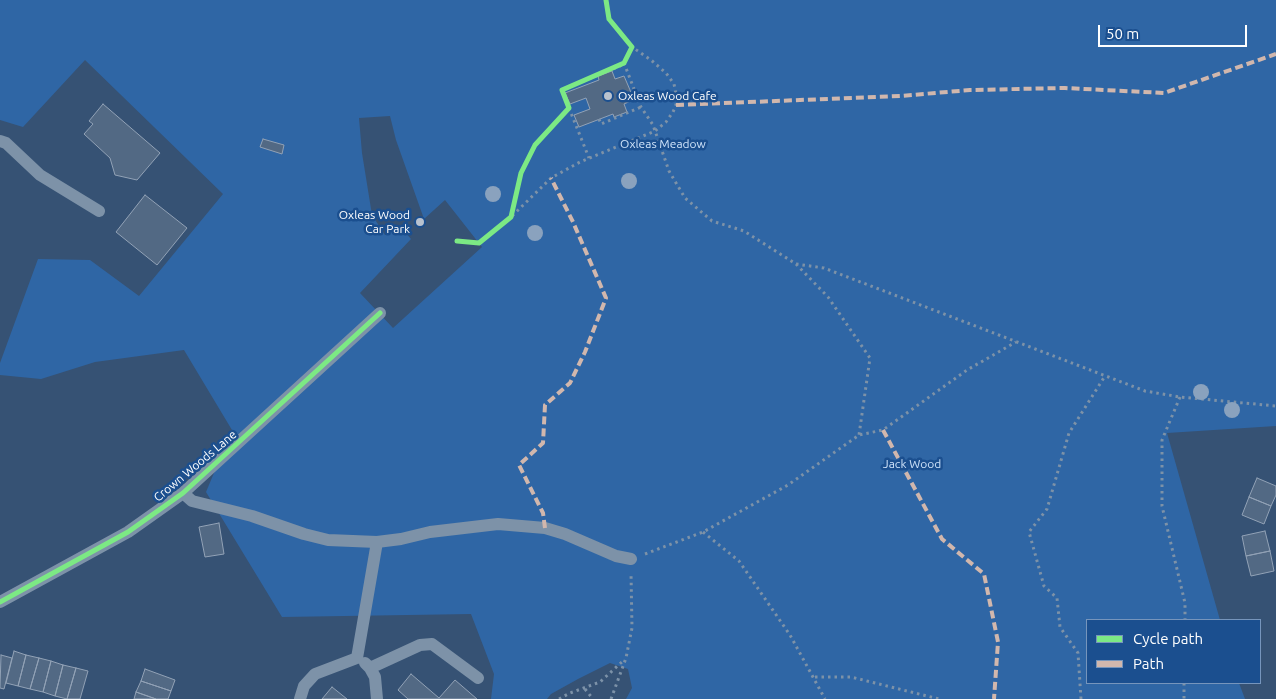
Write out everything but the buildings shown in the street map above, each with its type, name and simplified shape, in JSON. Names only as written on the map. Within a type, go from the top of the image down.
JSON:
[{"type":"lane","points":[[0,141],[6,143],[40,175],[99,211]]},
{"type":"lane","name":"Crown Woods Lane","points":[[0,602],[128,532],[183,493],[380,313]]},
{"type":"lane","points":[[183,493],[192,501],[252,516],[328,540],[377,542],[439,530],[498,524],[545,528],[565,534],[616,556],[631,559]]},
{"type":"lane","points":[[357,658],[377,542]]},
{"type":"lane","points":[[370,668],[420,645],[432,644],[478,678]]},
{"type":"lane","points":[[357,658],[370,668],[375,678],[377,699]]},
{"type":"lane","points":[[300,699],[304,686],[315,674],[357,658]]},
{"type":"path","points":[[457,241],[479,243],[511,217],[552,178],[589,158],[655,131],[666,122],[673,112],[676,105],[674,84],[666,73],[632,47],[609,19],[606,0]]},
{"type":"path","points":[[589,158],[562,90],[585,83],[624,63],[632,47]]},
{"type":"path","points":[[624,63],[642,108],[655,131],[669,171],[685,198],[712,220],[744,231],[796,264],[828,297],[870,358],[860,435]]},
{"type":"path","points":[[511,217],[520,173],[535,145],[569,108]]},
{"type":"path","points":[[599,119],[601,124],[642,108]]},
{"type":"path","points":[[796,264],[824,268],[1145,391],[1180,397],[1276,406]]},
{"type":"path","points":[[611,699],[626,658],[632,628],[631,559],[703,532],[788,485],[860,435],[883,430],[967,370],[1016,342]]},
{"type":"path","points":[[1081,699],[1078,653],[1060,627],[1057,598],[1044,586],[1029,532],[1047,509],[1069,434],[1105,376]]},
{"type":"path","points":[[1180,397],[1162,440],[1162,506],[1185,602],[1185,619]]},
{"type":"path","points":[[703,532],[739,561],[790,635],[826,699]]},
{"type":"path","points":[[559,699],[600,682],[626,658]]},
{"type":"path","points":[[814,677],[851,677],[939,699]]},
{"type":"path","points":[[1184,684],[1184,699]]},
{"type":"path","points":[[585,689],[593,699]]},
{"type":"green space","name":"Jack Wood","points":[[0,0],[1276,0],[1276,426],[1167,433],[1220,619],[1086,619],[1086,684],[1239,684],[1245,699],[626,699],[632,688],[628,669],[610,663],[551,694],[547,699],[491,699],[494,674],[471,614],[282,617],[206,492],[232,430],[184,350],[95,362],[41,379],[0,375],[0,363],[38,259],[90,260],[139,296],[223,194],[85,60],[23,127],[0,120]],"holes":[[[390,116],[396,140],[424,219],[445,200],[482,247],[393,328],[360,293],[411,239],[400,226],[385,235],[372,215],[362,153],[359,118]]]},
{"type":"marked path","points":[[676,105],[900,96],[970,90],[1065,88],[1164,93],[1276,54]]},
{"type":"marked path","points":[[545,528],[543,513],[519,465],[543,443],[545,405],[570,383],[585,352],[606,298],[573,222],[551,178]]},
{"type":"marked path","points":[[883,430],[942,539],[984,574],[998,642],[994,699]]},
{"type":"cycle path","points":[[457,241],[479,243],[511,217],[521,173],[535,145],[569,108],[562,90],[624,63],[632,47],[609,19],[606,0]]},
{"type":"cycle path","points":[[0,602],[128,532],[183,493],[380,313]]},
{"type":"place","name":"Oxleas Wood Cafe","points":[[608,96]]},
{"type":"place","name":"Oxleas Wood Car Park","points":[[420,222]]},
{"type":"park label","name":"Oxleas Meadow","points":[[663,144]]}]
